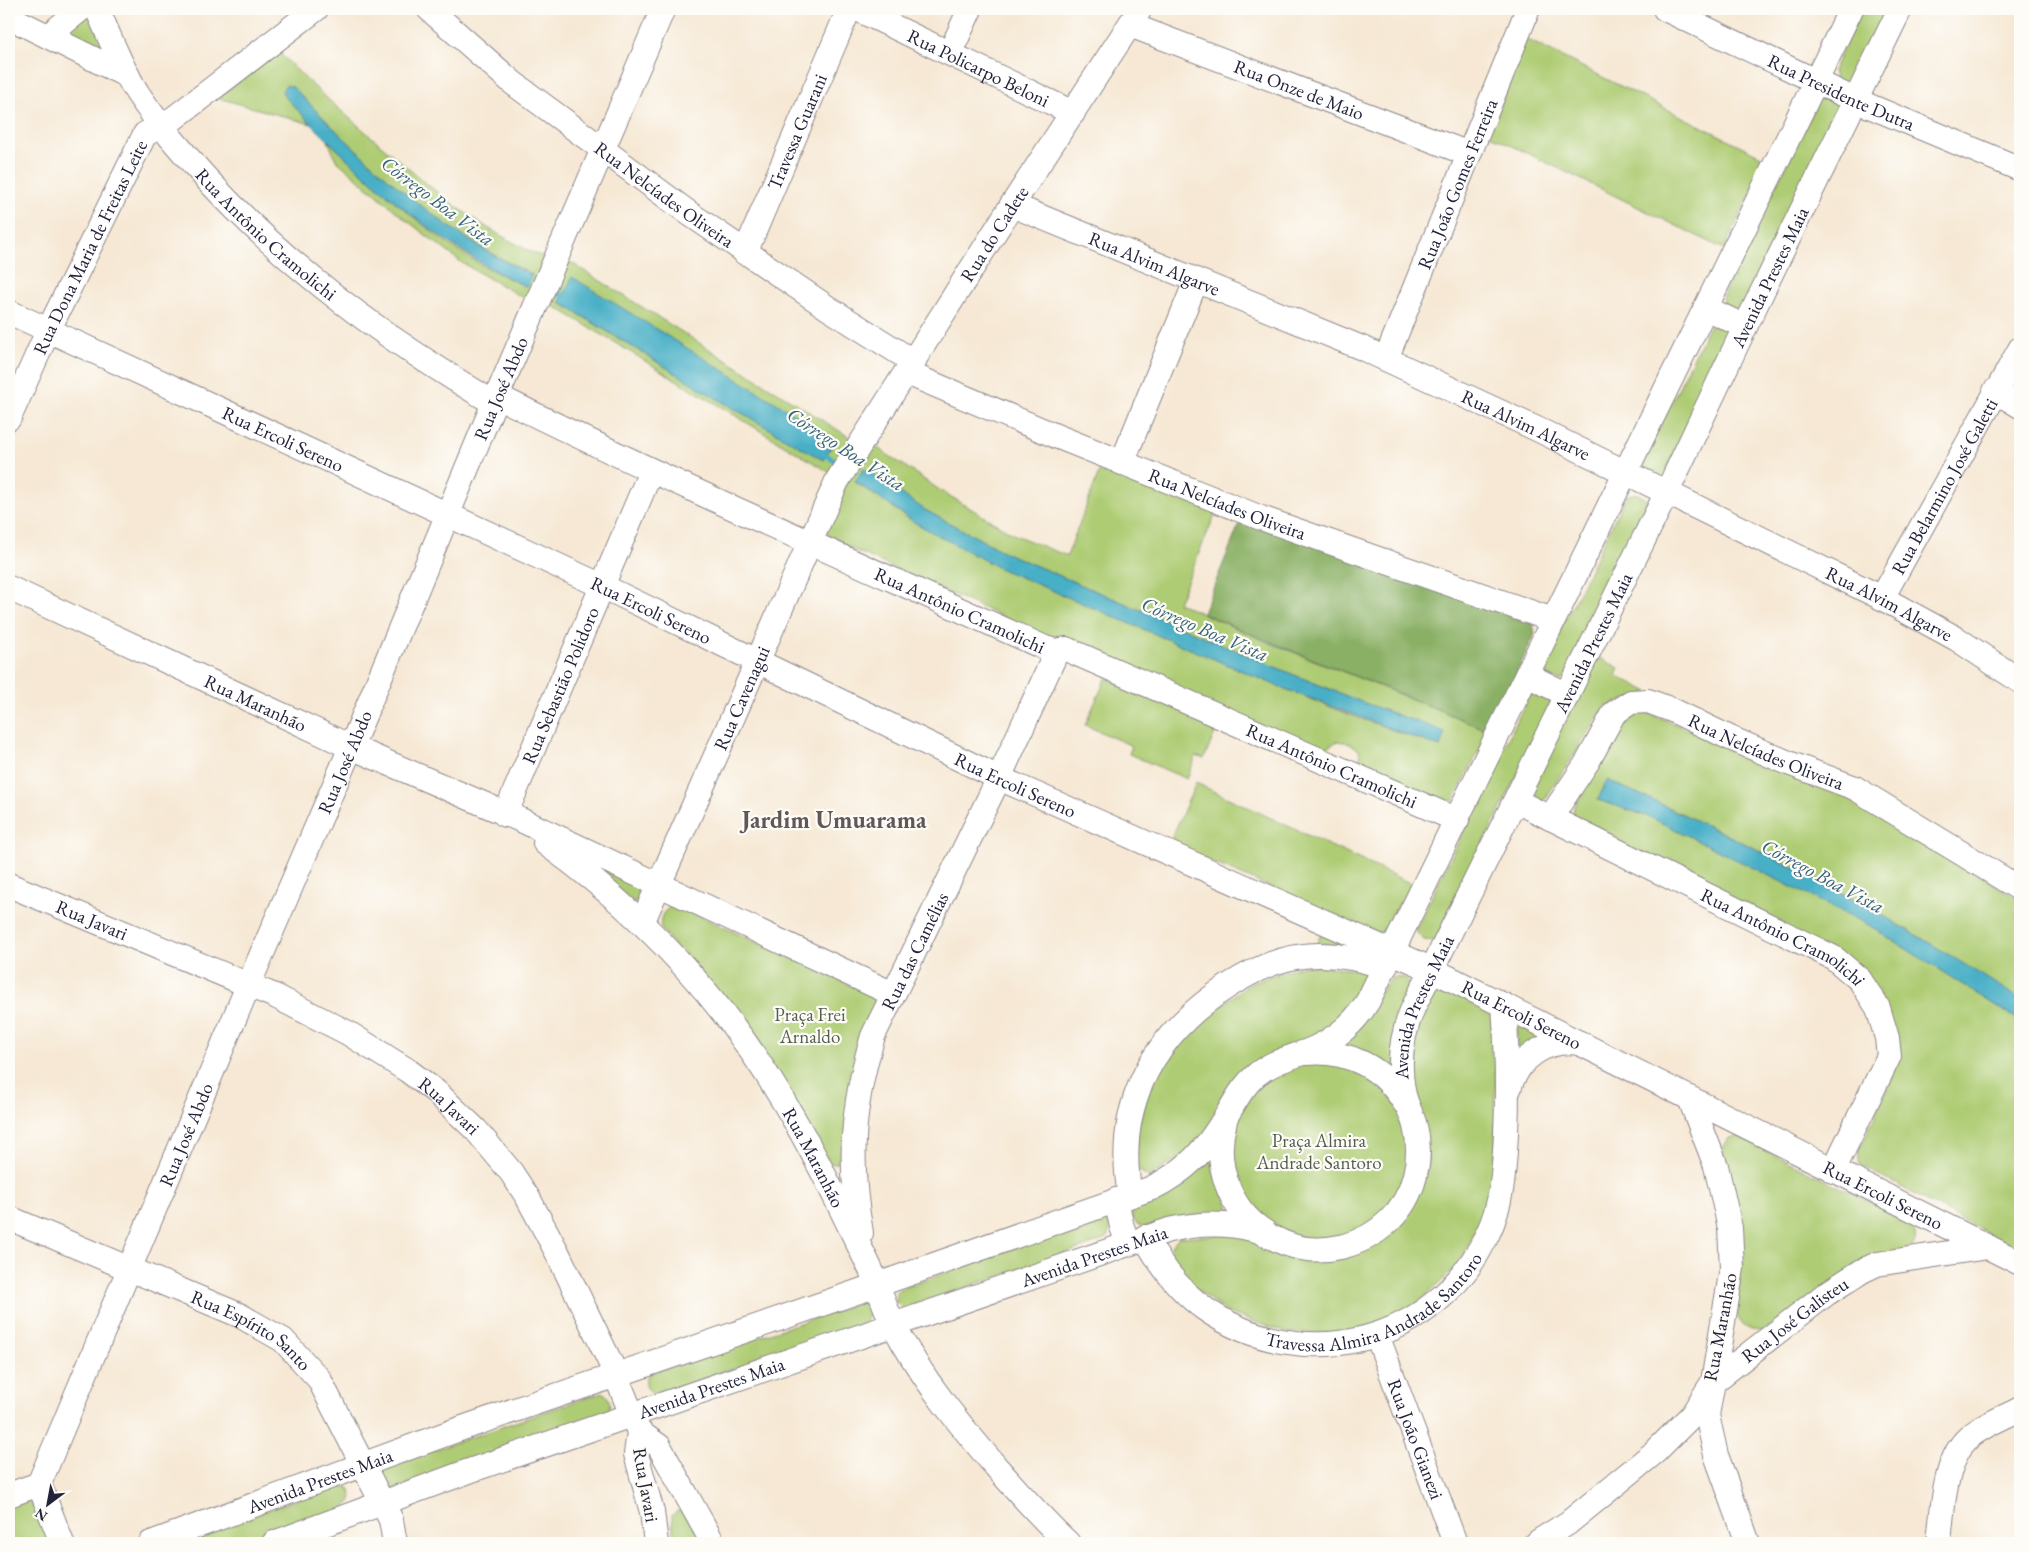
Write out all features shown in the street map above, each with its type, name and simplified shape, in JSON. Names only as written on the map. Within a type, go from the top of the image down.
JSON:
[{"type":"street","points":[[48,36],[81,9]]},
{"type":"street","name":"Rua Antônio Cramolichi","points":[[97,9],[128,76],[174,142],[224,197],[299,267],[382,333],[428,364],[495,400],[775,528],[1045,648],[1057,651],[1066,650],[1456,820]]},
{"type":"street","name":"Rua Dona Maria de Freitas Leite","points":[[9,418],[48,331],[144,134],[164,126],[316,9]]},
{"type":"street","name":"Rua Nelcíades Oliveira","points":[[429,9],[513,83],[745,253],[828,308],[911,367],[1122,463],[1261,518],[1553,620]]},
{"type":"street","name":"Rua José Abdo","points":[[39,1484],[128,1269],[351,747],[495,400],[663,9]]},
{"type":"street","name":"Travessa Guarani","points":[[745,253],[849,9]]},
{"type":"street","name":"Rua Policarpo Beloni","points":[[857,9],[1073,113]]},
{"type":"street","points":[[950,53],[970,9]]},
{"type":"street","name":"Rua João Gomes Ferreira","points":[[1386,359],[1528,9]]},
{"type":"street","name":"Rua Presidente Dutra","points":[[1665,9],[1855,100],[2020,169]]},
{"type":"street","name":"Avenida Prestes Maia","points":[[151,1543],[454,1431],[616,1375],[874,1278],[1152,1188],[1184,1169],[1210,1140],[1227,1115],[1234,1100],[1255,1075],[1268,1066],[1332,1039],[1356,1018],[1368,1001],[1851,9]]},
{"type":"street","name":"Avenida Prestes Maia","points":[[274,1543],[383,1504],[635,1423],[893,1324],[1182,1226],[1202,1224],[1238,1226],[1271,1236],[1288,1244],[1320,1250],[1337,1248],[1368,1237],[1382,1228],[1404,1203],[1411,1188],[1418,1156],[1418,1139],[1407,1105],[1401,1072],[1404,1036],[1413,1008],[1666,494],[1900,9]]},
{"type":"street","points":[[9,17],[128,76]]},
{"type":"street","name":"Rua Onze de Maio","points":[[1135,17],[1469,154]]},
{"type":"street","name":"Rua do Cadete","points":[[847,466],[1012,205],[1135,17]]},
{"type":"street","name":"Rua Alvim Algarve","points":[[1012,205],[1386,359],[1626,472],[1666,494],[1882,598],[1957,639],[2020,681]]},
{"type":"street","points":[[1122,463],[1196,281]]},
{"type":"street","points":[[1706,308],[1745,327]]},
{"type":"street","name":"Rua Ercoli Sereno","points":[[9,312],[602,586],[999,778],[1321,922],[1388,960],[1433,970],[2020,1263]]},
{"type":"street","name":"Rua Belarmino José Galetti","points":[[1882,598],[1995,391],[2020,349]]},
{"type":"street","points":[[1995,391],[2020,406]]},
{"type":"street","name":"Rua Cavenagui","points":[[642,923],[809,542],[837,481],[847,466]]},
{"type":"street","name":"Rua Sebastião Polidoro","points":[[505,815],[651,471]]},
{"type":"street","name":"Rua Maranhão","points":[[9,588],[351,747],[505,815],[523,821],[893,994]]},
{"type":"street","name":"Rua das Camélias","points":[[874,1278],[861,1234],[856,1205],[853,1152],[854,1121],[863,1070],[873,1036],[999,778],[1057,651]]},
{"type":"street","points":[[1526,675],[1568,695]]},
{"type":"street","name":"Rua Nelcíades Oliveira","points":[[1550,818],[1588,761],[1614,713],[1631,702],[1648,702],[1672,710],[1782,760],[1855,788],[2020,888]]},
{"type":"street","name":"Rua Antônio Cramolichi","points":[[1516,801],[1834,958],[1860,980],[1881,1015],[1887,1038],[1888,1056],[1833,1171]]},
{"type":"street","name":"Rua Maranhão","points":[[505,815],[576,866],[610,893],[642,923],[690,974],[742,1038],[783,1100],[874,1278],[893,1324],[925,1377],[960,1425],[1043,1520],[1068,1543]]},
{"type":"street","name":"Rua Javari","points":[[9,885],[312,1014],[378,1051],[435,1091],[476,1130],[511,1172],[543,1225],[616,1375],[635,1423],[636,1454],[652,1512],[656,1543]]},
{"type":"street","points":[[1309,955],[1309,937],[1321,922]]},
{"type":"street","name":"Travessa Almira Andrade Santoro","points":[[1388,960],[1362,959],[1342,955],[1309,955],[1284,959],[1247,973],[1198,1007],[1166,1040],[1143,1078],[1134,1100],[1129,1123],[1122,1227],[1203,1308],[1243,1330],[1286,1343],[1309,1345],[1346,1342],[1377,1335],[1416,1316],[1434,1304],[1451,1288],[1478,1253],[1488,1233],[1502,1190],[1508,1097],[1504,1005]]},
{"type":"street","name":"Travessa Almira Andrade Santoro","points":[[1508,1097],[1513,1076],[1528,1057],[1538,1050],[1554,1044],[1571,1042],[1582,1044]]},
{"type":"street","points":[[1299,1054],[1331,1053],[1362,1062],[1389,1081],[1407,1105]]},
{"type":"street","name":"Rua Maranhão","points":[[1536,1543],[1568,1523],[1655,1452],[1692,1414],[1713,1382],[1732,1268],[1730,1228],[1716,1166],[1690,1099]]},
{"type":"street","points":[[1227,1115],[1220,1146],[1224,1177],[1230,1192],[1248,1219],[1271,1236]]},
{"type":"street","points":[[812,1154],[825,1165],[834,1168],[843,1164],[853,1152]]},
{"type":"street","name":"Rua Espírito Santo","points":[[9,1218],[240,1315],[283,1340],[318,1379],[392,1520],[395,1543]]},
{"type":"street","name":"Rua José Galisteu","points":[[1713,1382],[1826,1294],[1862,1271],[1877,1264],[1896,1260],[1988,1247]]},
{"type":"street","name":"Rua João Gianezi","points":[[1377,1335],[1455,1543]]},
{"type":"street","points":[[1713,1382],[1708,1415],[1716,1455],[1748,1543]]},
{"type":"street","points":[[1939,1543],[1944,1497],[1951,1466],[1966,1440],[1986,1426],[2020,1409]]},
{"type":"street","points":[[635,1423],[659,1446],[689,1503],[713,1543]]},
{"type":"street","points":[[9,1495],[39,1484],[62,1543]]},
{"type":"street","points":[[652,1512],[669,1502],[689,1503]]},
{"type":"green space","points":[[89,9],[120,64],[56,35]]},
{"type":"green space","points":[[1862,9],[1891,9],[1850,84],[1845,85],[1836,81],[1833,71]]},
{"type":"green space","points":[[1526,39],[1767,159],[1724,249],[1488,134]]},
{"type":"green space","points":[[278,51],[325,96],[434,190],[497,234],[545,258],[527,300],[462,263],[405,219],[336,160],[328,141],[397,203],[447,243],[473,260],[527,286],[532,274],[498,257],[465,237],[404,192],[347,141],[293,87],[287,85],[282,93],[311,124],[218,98]]},
{"type":"green space","points":[[1823,98],[1840,105],[1740,311],[1735,312],[1726,307],[1722,297],[1818,100]]},
{"type":"green space","points":[[567,260],[854,440],[832,474],[549,303]],"holes":[[[572,278],[836,440],[823,460],[716,398],[560,303]]]},
{"type":"green space","points":[[1712,325],[1722,326],[1729,334],[1664,474],[1660,477],[1643,468],[1642,463],[1708,328]]},
{"type":"green space","points":[[872,444],[938,489],[1015,535],[1067,556],[1102,465],[1217,510],[1178,603],[1265,641],[1489,731],[1454,800],[1446,803],[1364,769],[1361,764],[1359,750],[1350,743],[1338,741],[1322,750],[1056,641],[834,541],[828,534],[827,529],[845,485]],"holes":[[[865,469],[925,510],[1006,553],[1287,672],[1444,732],[1440,747],[1353,716],[1280,687],[999,568],[917,524],[855,482]]]},
{"type":"green space","points":[[1636,493],[1645,498],[1648,507],[1568,675],[1560,681],[1543,673],[1542,668],[1626,496]]},
{"type":"green space","points":[[1241,520],[1533,624],[1535,634],[1489,731],[1203,613]]},
{"type":"green space","points":[[1596,656],[1619,668],[1616,675],[1649,692],[1606,706],[1545,799],[1542,801],[1532,799],[1530,791]]},
{"type":"green space","points":[[1106,678],[1218,726],[1204,759],[1196,756],[1187,779],[1129,754],[1132,746],[1085,725]]},
{"type":"green space","points":[[1534,692],[1548,696],[1552,705],[1435,941],[1424,940],[1417,933],[1417,927],[1530,694]]},
{"type":"green space","points":[[1634,712],[1646,712],[1851,797],[2020,900],[2020,999],[1878,912],[1765,853],[1702,823],[1607,780],[1598,800],[1650,817],[1867,924],[2020,1021],[2020,1251],[1860,1165],[1858,1152],[1888,1088],[1897,1058],[1877,989],[1575,819],[1573,816],[1574,807],[1621,720]]},
{"type":"green space","points":[[1196,783],[1414,885],[1389,934],[1385,936],[1169,844]]},
{"type":"green space","points":[[582,858],[644,890],[637,905]]},
{"type":"green space","name":"Praça Frei Arnaldo","points":[[675,905],[872,995],[875,1004],[843,1158],[838,1163],[831,1164],[661,928],[663,914]]},
{"type":"green space","points":[[1322,932],[1354,947],[1317,943]]},
{"type":"green space","points":[[1304,965],[1364,970],[1369,980],[1350,1013],[1297,1047],[1195,1148],[1149,1177],[1136,1169],[1138,1124],[1151,1082],[1188,1029],[1252,982]]},
{"type":"green space","points":[[1395,977],[1404,978],[1411,986],[1393,1072],[1337,1045],[1390,980]]},
{"type":"green space","points":[[1441,988],[1486,1010],[1492,1015],[1496,1029],[1495,1167],[1487,1209],[1458,1266],[1411,1309],[1352,1332],[1288,1333],[1228,1313],[1192,1286],[1170,1259],[1171,1246],[1179,1237],[1237,1234],[1303,1255],[1410,1207],[1412,1037],[1432,991]]},
{"type":"green space","points":[[1519,1025],[1541,1037],[1517,1052],[1517,1026]]},
{"type":"green space","name":"Praça Almira Andrade Santoro","points":[[1320,1062],[1354,1069],[1369,1077],[1383,1088],[1394,1102],[1402,1117],[1409,1151],[1402,1185],[1394,1200],[1383,1214],[1369,1225],[1354,1233],[1320,1240],[1286,1233],[1271,1225],[1257,1214],[1246,1200],[1238,1185],[1231,1151],[1238,1117],[1246,1102],[1257,1088],[1271,1077],[1286,1069]]},
{"type":"green space","points":[[1737,1136],[1906,1220],[1912,1225],[1915,1232],[1913,1246],[1762,1331],[1752,1330],[1744,1326],[1739,1320],[1736,1310],[1723,1148],[1729,1138]]},
{"type":"green space","points":[[1209,1158],[1232,1213],[1142,1227],[1134,1221],[1132,1216],[1133,1207]]},
{"type":"green space","points":[[1102,1216],[1107,1221],[1109,1227],[1107,1239],[903,1309],[896,1302],[898,1290]]},
{"type":"green space","points":[[862,1302],[866,1305],[869,1314],[865,1323],[658,1395],[653,1394],[646,1387],[646,1378],[649,1374]]},
{"type":"green space","points":[[603,1392],[610,1401],[607,1413],[389,1491],[378,1473],[385,1467]]},
{"type":"green space","points":[[340,1484],[349,1488],[352,1494],[350,1501],[344,1508],[249,1543],[176,1543]]},
{"type":"green space","points":[[34,1498],[54,1543],[9,1543],[9,1505]]},
{"type":"green space","points":[[680,1509],[706,1543],[674,1543],[672,1515]]},
{"type":"water","points":[[287,85],[293,87],[375,167],[434,216],[498,258],[532,275],[527,287],[459,249],[397,203],[339,151],[284,96],[282,90]]},
{"type":"water","points":[[572,277],[836,440],[823,460],[716,398],[560,302]]},
{"type":"water","points":[[864,468],[925,510],[1006,553],[1287,672],[1359,701],[1445,732],[1440,747],[1280,687],[999,568],[917,524],[855,481]]},
{"type":"water","points":[[1607,780],[1764,853],[1905,928],[2020,999],[2020,1021],[1867,924],[1650,817],[1598,800]]},
{"type":"waterway","name":"Córrego Boa Vista","points":[[549,289],[570,299]]},
{"type":"waterway","name":"Córrego Boa Vista","points":[[821,452],[841,464]]},
{"type":"district","name":"Jardim Umuarama","points":[[834,819]]}]
